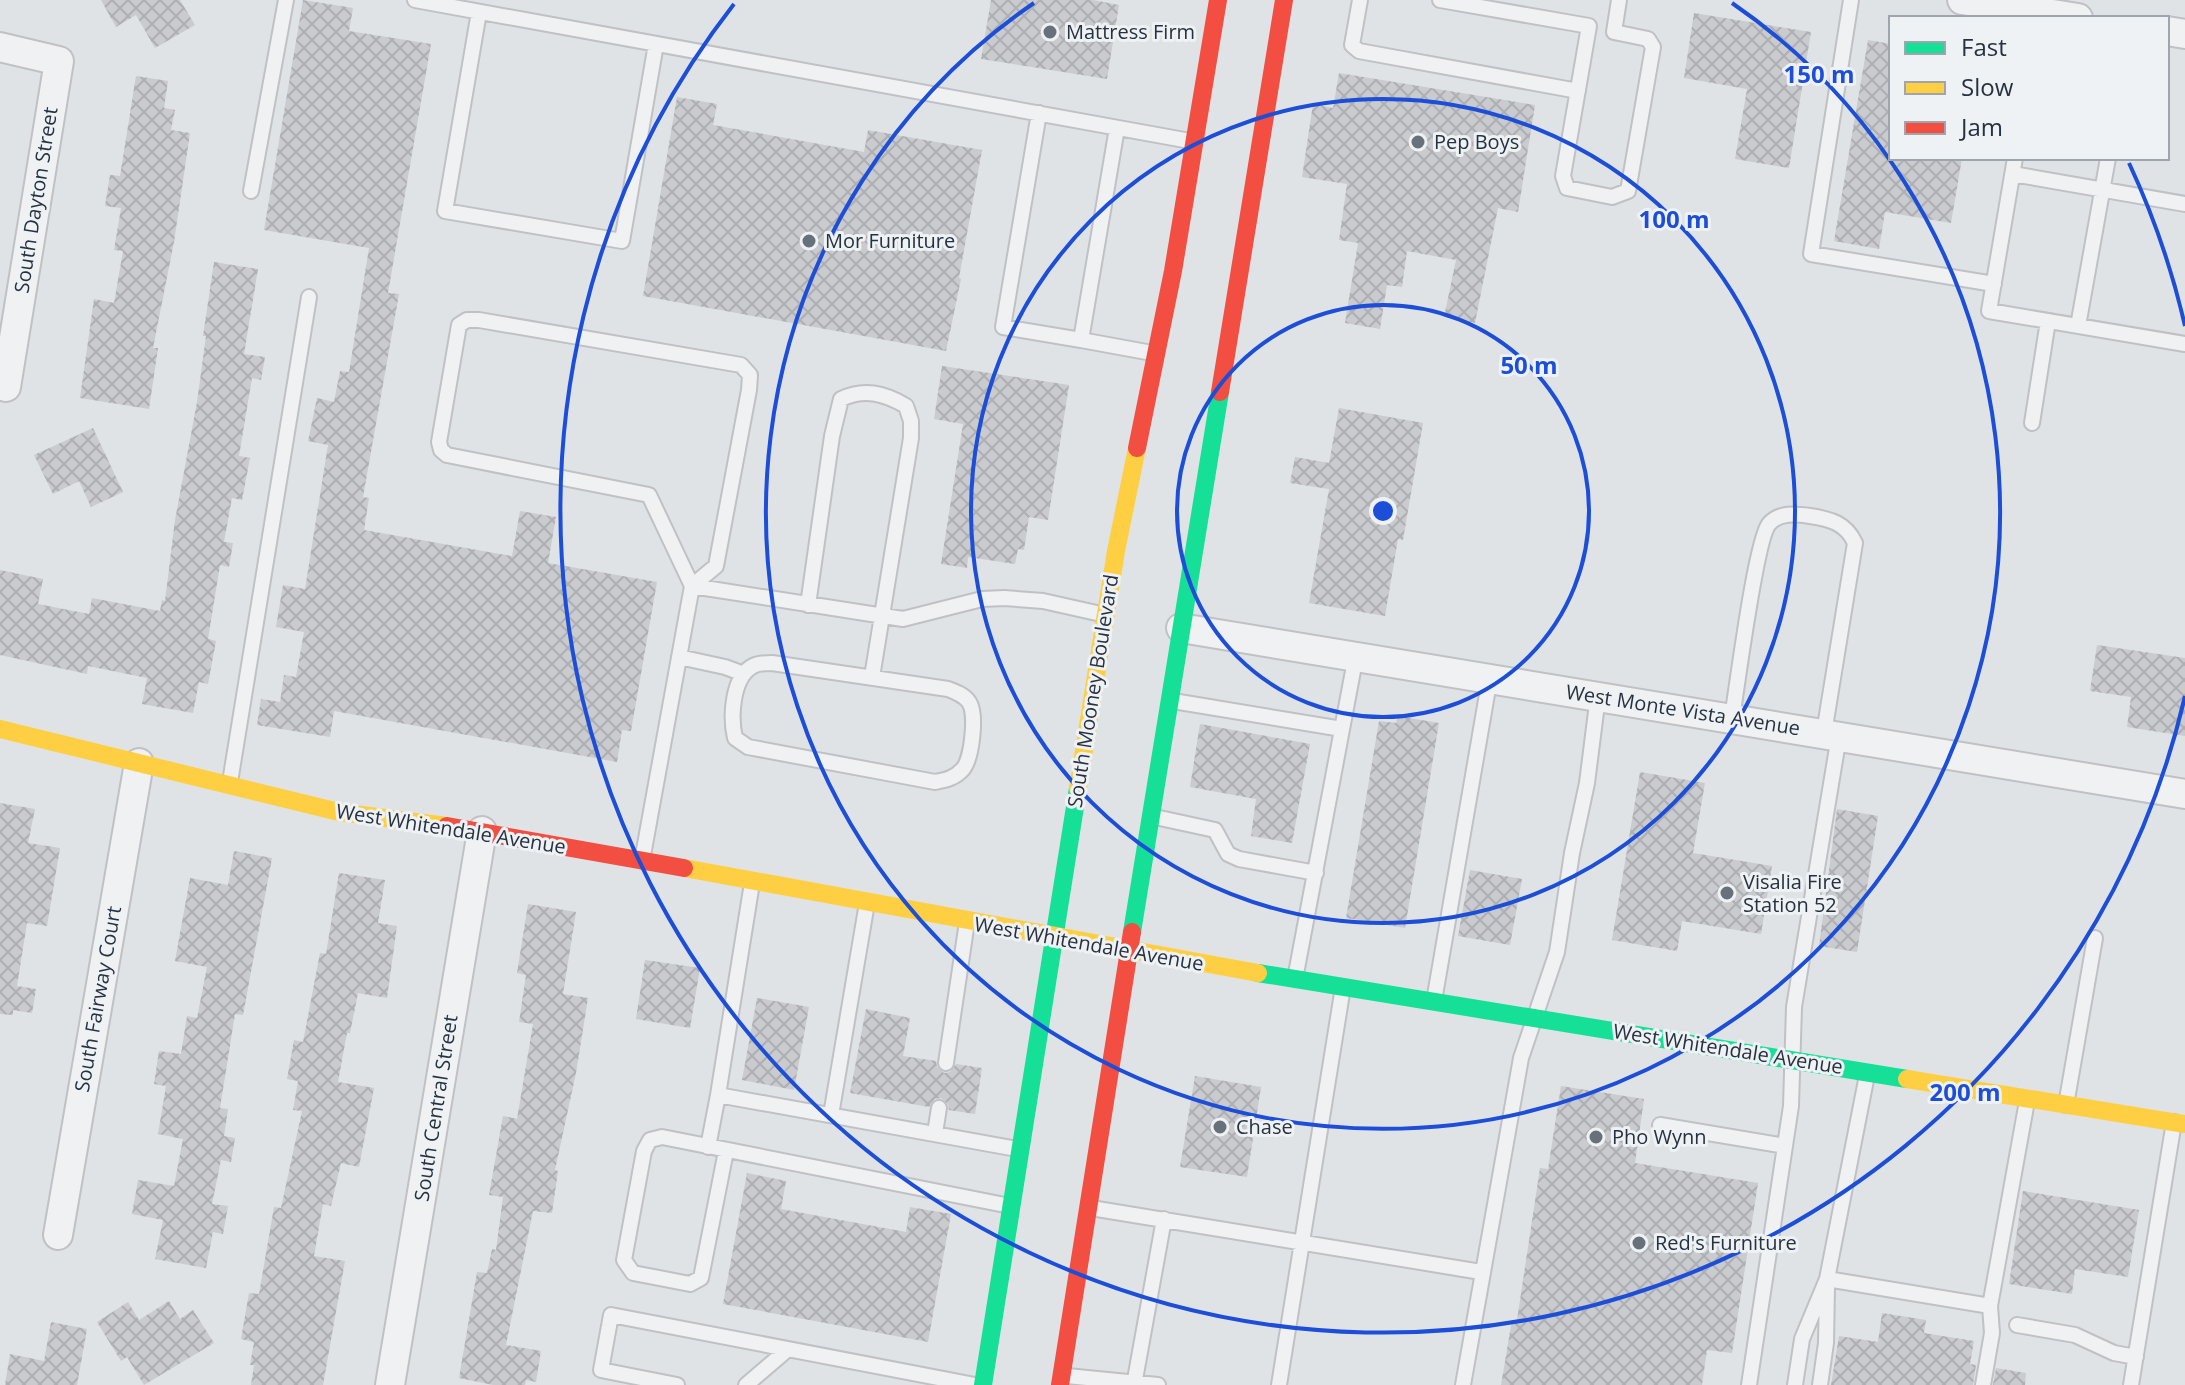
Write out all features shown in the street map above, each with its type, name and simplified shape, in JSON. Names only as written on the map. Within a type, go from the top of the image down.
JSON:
[{"type":"main road","name":"South Mooney Boulevard","points":[[983,1385],[1125,500],[1173,271],[1218,0]]},
{"type":"main road","points":[[1061,1380],[1284,0]]},
{"type":"main road","name":"West Whitendale Avenue","points":[[0,729],[339,812],[482,831],[1129,952],[2180,1123]]},
{"type":"street","points":[[1962,0],[2068,16]]},
{"type":"street","name":"South Dayton Street","points":[[0,47],[59,61],[3,386]]},
{"type":"street","name":"West Monte Vista Avenue","points":[[1181,628],[2185,794]]},
{"type":"street","name":"South Fairway Court","points":[[58,1235],[139,763]]},
{"type":"street","name":"South Central Street","points":[[390,1385],[482,831]]},
{"type":"lane","points":[[251,191],[286,0]]},
{"type":"lane","points":[[415,0],[1194,142]]},
{"type":"lane","points":[[1360,0],[1352,45],[1359,51],[1578,91]]},
{"type":"lane","points":[[1440,0],[1477,3],[1589,26],[1648,39],[1653,47],[1628,191],[1612,197],[1567,188],[1563,176],[1589,26]]},
{"type":"lane","points":[[1614,32],[1619,0]]},
{"type":"lane","points":[[1851,0],[1811,254],[1994,284]]},
{"type":"lane","points":[[479,12],[445,211],[622,241],[656,44]]},
{"type":"lane","points":[[1039,113],[1003,327],[1156,354]]},
{"type":"lane","points":[[1081,340],[1117,128]]},
{"type":"lane","points":[[2015,160],[1989,311],[2185,344]]},
{"type":"lane","points":[[2078,326],[2108,160]]},
{"type":"lane","points":[[2013,174],[2185,204]]},
{"type":"lane","points":[[229,787],[309,297]]},
{"type":"lane","points":[[642,862],[692,586],[649,495],[447,455],[441,450],[439,442],[459,325],[467,320],[479,320],[741,365],[750,375],[716,566],[692,586]]},
{"type":"lane","points":[[2032,423],[2048,321]]},
{"type":"lane","points":[[808,605],[836,415],[841,399],[856,392],[892,397],[906,406],[911,421],[909,459],[872,677]]},
{"type":"lane","points":[[1732,718],[1759,557],[1768,525],[1779,517],[1792,514],[1840,524],[1849,531],[1855,543],[1794,1007],[1791,1106],[1749,1385]]},
{"type":"lane","points":[[692,586],[903,619],[982,599],[1004,598],[1043,601],[1106,615]]},
{"type":"lane","points":[[1295,979],[1356,655]]},
{"type":"lane","points":[[679,657],[744,674]]},
{"type":"lane","points":[[772,663],[948,689],[962,695],[971,705],[974,721],[965,767],[952,779],[935,782],[748,747],[735,738],[732,724],[737,691],[744,674],[755,665],[772,663]]},
{"type":"lane","points":[[1434,1002],[1490,677]]},
{"type":"lane","points":[[1463,1385],[1521,1058],[1557,952],[1572,853],[1587,783],[1598,696]]},
{"type":"lane","points":[[1169,700],[1342,729]]},
{"type":"lane","points":[[1150,816],[1215,830],[1228,854],[1239,859],[1316,873]]},
{"type":"lane","points":[[708,1147],[753,882]]},
{"type":"lane","points":[[831,1115],[867,903]]},
{"type":"lane","points":[[946,1063],[967,922]]},
{"type":"lane","points":[[2066,1105],[2095,938]]},
{"type":"lane","points":[[1279,1385],[1343,987]]},
{"type":"lane","points":[[1820,1385],[1826,1343],[1827,1279],[1868,1072]]},
{"type":"lane","points":[[718,1095],[1022,1150]]},
{"type":"lane","points":[[1983,1385],[1992,1333],[1990,1306],[2027,1099]]},
{"type":"lane","points":[[935,1133],[939,1108]]},
{"type":"lane","points":[[2131,1385],[2180,1123]]},
{"type":"lane","points":[[1660,1125],[1785,1146]]},
{"type":"lane","points":[[726,1151],[701,1278],[690,1284],[633,1273],[624,1260],[647,1145],[650,1140],[662,1137],[1013,1206]]},
{"type":"lane","points":[[1089,1208],[1481,1272]]},
{"type":"lane","points":[[1134,1383],[1164,1219]]},
{"type":"lane","points":[[1827,1279],[1990,1306]]},
{"type":"lane","points":[[1795,1385],[1802,1339],[1827,1279]]},
{"type":"lane","points":[[677,1385],[601,1370],[611,1315],[975,1385]]},
{"type":"lane","points":[[2017,1325],[2075,1335],[2114,1353],[2136,1357]]},
{"type":"lane","points":[[746,1385],[787,1350]]},
{"type":"lane","points":[[1061,1380],[1158,1385]]},
{"type":"building","points":[[101,0],[180,0],[195,25],[155,48],[136,15],[116,27]]},
{"type":"building","points":[[303,0],[353,8],[349,31],[431,44],[388,293],[399,294],[363,497],[369,498],[364,530],[512,556],[520,511],[556,517],[548,563],[657,582],[631,731],[622,730],[617,762],[334,711],[330,737],[257,725],[261,699],[280,702],[284,675],[296,677],[304,632],[276,627],[283,585],[305,589],[328,445],[308,441],[317,398],[334,402],[340,371],[349,372],[369,248],[264,230]]},
{"type":"building","name":"Mattress Firm","points":[[991,0],[1093,0],[1119,5],[1107,79],[981,59]]},
{"type":"building","points":[[1694,13],[1811,32],[1789,168],[1735,159],[1747,89],[1684,78]]},
{"type":"building","points":[[1868,40],[1889,44],[1889,160],[1962,160],[1951,223],[1885,212],[1879,249],[1834,241]]},
{"type":"building","name":"Pep Boys","points":[[1339,73],[1535,105],[1518,212],[1498,208],[1475,323],[1444,317],[1456,260],[1407,251],[1402,287],[1387,285],[1380,329],[1345,323],[1358,243],[1339,240],[1347,184],[1302,177],[1313,104],[1333,108]]},
{"type":"building","points":[[136,76],[168,81],[164,108],[175,110],[171,130],[190,133],[174,242],[153,348],[158,348],[149,409],[80,398],[94,299],[114,303],[123,251],[114,250],[121,208],[105,206],[110,175],[120,176]]},
{"type":"building","name":"Mor Furniture","points":[[677,97],[717,104],[713,125],[864,152],[868,130],[982,150],[946,351],[643,296]]},
{"type":"building","points":[[214,262],[258,269],[244,354],[265,357],[261,380],[252,378],[239,456],[250,458],[242,500],[232,498],[224,542],[233,543],[229,567],[220,565],[208,639],[216,641],[208,684],[199,682],[193,713],[142,704],[147,678],[88,666],[87,674],[0,655],[0,570],[43,579],[38,604],[89,614],[92,598],[160,611],[162,600],[165,601],[175,520],[197,402]]},
{"type":"building","points":[[942,366],[1069,385],[1048,520],[1029,517],[1024,550],[1018,549],[1015,564],[968,557],[967,568],[941,564],[963,424],[934,419]]},
{"type":"building","points":[[1339,408],[1423,423],[1403,540],[1398,539],[1385,616],[1309,603],[1329,489],[1290,483],[1295,457],[1329,463]]},
{"type":"building","points":[[93,428],[123,492],[91,507],[79,481],[53,494],[34,455]]},
{"type":"building","points":[[2097,645],[2185,658],[2185,736],[2127,727],[2131,697],[2090,691]]},
{"type":"building","points":[[1398,716],[1439,723],[1405,928],[1346,918],[1379,721],[1396,723]]},
{"type":"building","points":[[1200,724],[1310,744],[1292,843],[1251,836],[1256,799],[1190,787]]},
{"type":"building","points":[[1640,772],[1705,783],[1693,853],[1772,866],[1761,934],[1682,921],[1677,951],[1612,940]]},
{"type":"building","points":[[0,803],[35,809],[28,843],[60,848],[47,926],[27,923],[17,986],[36,989],[32,1013],[13,1010],[13,1015],[0,1014]]},
{"type":"building","points":[[1837,809],[1878,816],[1857,952],[1819,946]]},
{"type":"building","points":[[234,851],[272,858],[243,1015],[235,1014],[220,1108],[228,1109],[224,1136],[235,1138],[231,1162],[221,1160],[212,1204],[228,1206],[223,1234],[213,1232],[206,1268],[155,1259],[163,1220],[132,1214],[138,1180],[174,1186],[183,1139],[158,1134],[166,1086],[154,1084],[159,1051],[181,1054],[187,1016],[197,1018],[207,967],[175,961],[190,878],[228,885]]},
{"type":"building","points":[[1470,870],[1522,879],[1510,945],[1458,936]]},
{"type":"building","points":[[339,873],[385,880],[378,923],[397,926],[387,998],[358,993],[338,1082],[374,1088],[359,1167],[341,1163],[331,1206],[323,1204],[314,1256],[345,1261],[323,1385],[251,1385],[254,1342],[241,1339],[249,1293],[259,1294],[274,1207],[281,1208],[302,1111],[293,1110],[298,1081],[287,1079],[294,1040],[303,1042],[320,953],[326,954]]},
{"type":"building","points":[[528,904],[576,912],[563,994],[588,998],[555,1170],[558,1171],[552,1213],[533,1211],[506,1345],[541,1351],[536,1382],[526,1380],[525,1385],[493,1385],[459,1378],[477,1272],[487,1273],[492,1249],[496,1250],[503,1197],[489,1195],[503,1116],[517,1119],[533,1024],[519,1022],[526,975],[517,973]]},
{"type":"building","points":[[645,960],[700,968],[690,1028],[636,1019]]},
{"type":"building","points":[[757,998],[809,1007],[794,1090],[742,1080]]},
{"type":"building","points":[[866,1009],[910,1018],[903,1056],[936,1061],[937,1067],[944,1073],[950,1072],[956,1064],[982,1068],[975,1114],[949,1110],[948,1104],[941,1098],[935,1099],[929,1107],[850,1093]]},
{"type":"building","name":"Chase","points":[[1195,1076],[1261,1087],[1247,1177],[1180,1167]]},
{"type":"building","name":"Red's Furniture","points":[[1561,1086],[1644,1099],[1635,1163],[1758,1183],[1732,1353],[1707,1350],[1702,1385],[1501,1385],[1512,1320],[1517,1320],[1540,1168],[1548,1169]]},
{"type":"building","points":[[747,1173],[786,1181],[781,1209],[906,1232],[910,1207],[951,1214],[928,1342],[723,1304]]},
{"type":"building","points":[[2023,1191],[2139,1210],[2128,1277],[2075,1269],[2072,1294],[2009,1284]]},
{"type":"building","points":[[169,1301],[180,1319],[193,1310],[214,1343],[144,1385],[127,1357],[121,1361],[97,1322],[128,1302],[139,1320]]},
{"type":"building","points":[[1882,1313],[1926,1320],[1924,1333],[1974,1341],[1970,1364],[1976,1365],[1973,1385],[1831,1385],[1839,1336],[1878,1342]]},
{"type":"building","points":[[51,1322],[87,1329],[77,1385],[5,1385],[10,1354],[44,1361]]},
{"type":"building","points":[[1996,1368],[2026,1373],[2025,1385],[1993,1385]]},
{"type":"traffic: fast","points":[[1132,932],[1220,392]]},
{"type":"traffic: fast","points":[[983,1385],[1078,788]]},
{"type":"traffic: fast","points":[[1258,973],[1907,1079]]},
{"type":"traffic: slow","points":[[1078,788],[1116,551],[1137,448]]},
{"type":"traffic: slow","points":[[0,729],[339,812],[447,826]]},
{"type":"traffic: slow","points":[[684,868],[1258,973]]},
{"type":"traffic: slow","points":[[1907,1079],[2185,1124]]},
{"type":"traffic: jam","points":[[1137,448],[1173,271],[1218,0]]},
{"type":"traffic: jam","points":[[1220,392],[1284,0]]},
{"type":"traffic: jam","points":[[447,826],[684,868]]},
{"type":"traffic: jam","points":[[1060,1385],[1132,932]]},
{"type":"place","name":"Mattress Firm","points":[[1050,32]]},
{"type":"place","name":"Pep Boys","points":[[1418,142]]},
{"type":"place","name":"Mor Furniture","points":[[809,241]]},
{"type":"place","name":"Visalia Fire Station 52","points":[[1727,893]]},
{"type":"place","name":"Chase","points":[[1220,1127]]},
{"type":"place","name":"Pho Wynn","points":[[1596,1137]]},
{"type":"place","name":"Red's Furniture","points":[[1639,1243]]}]
